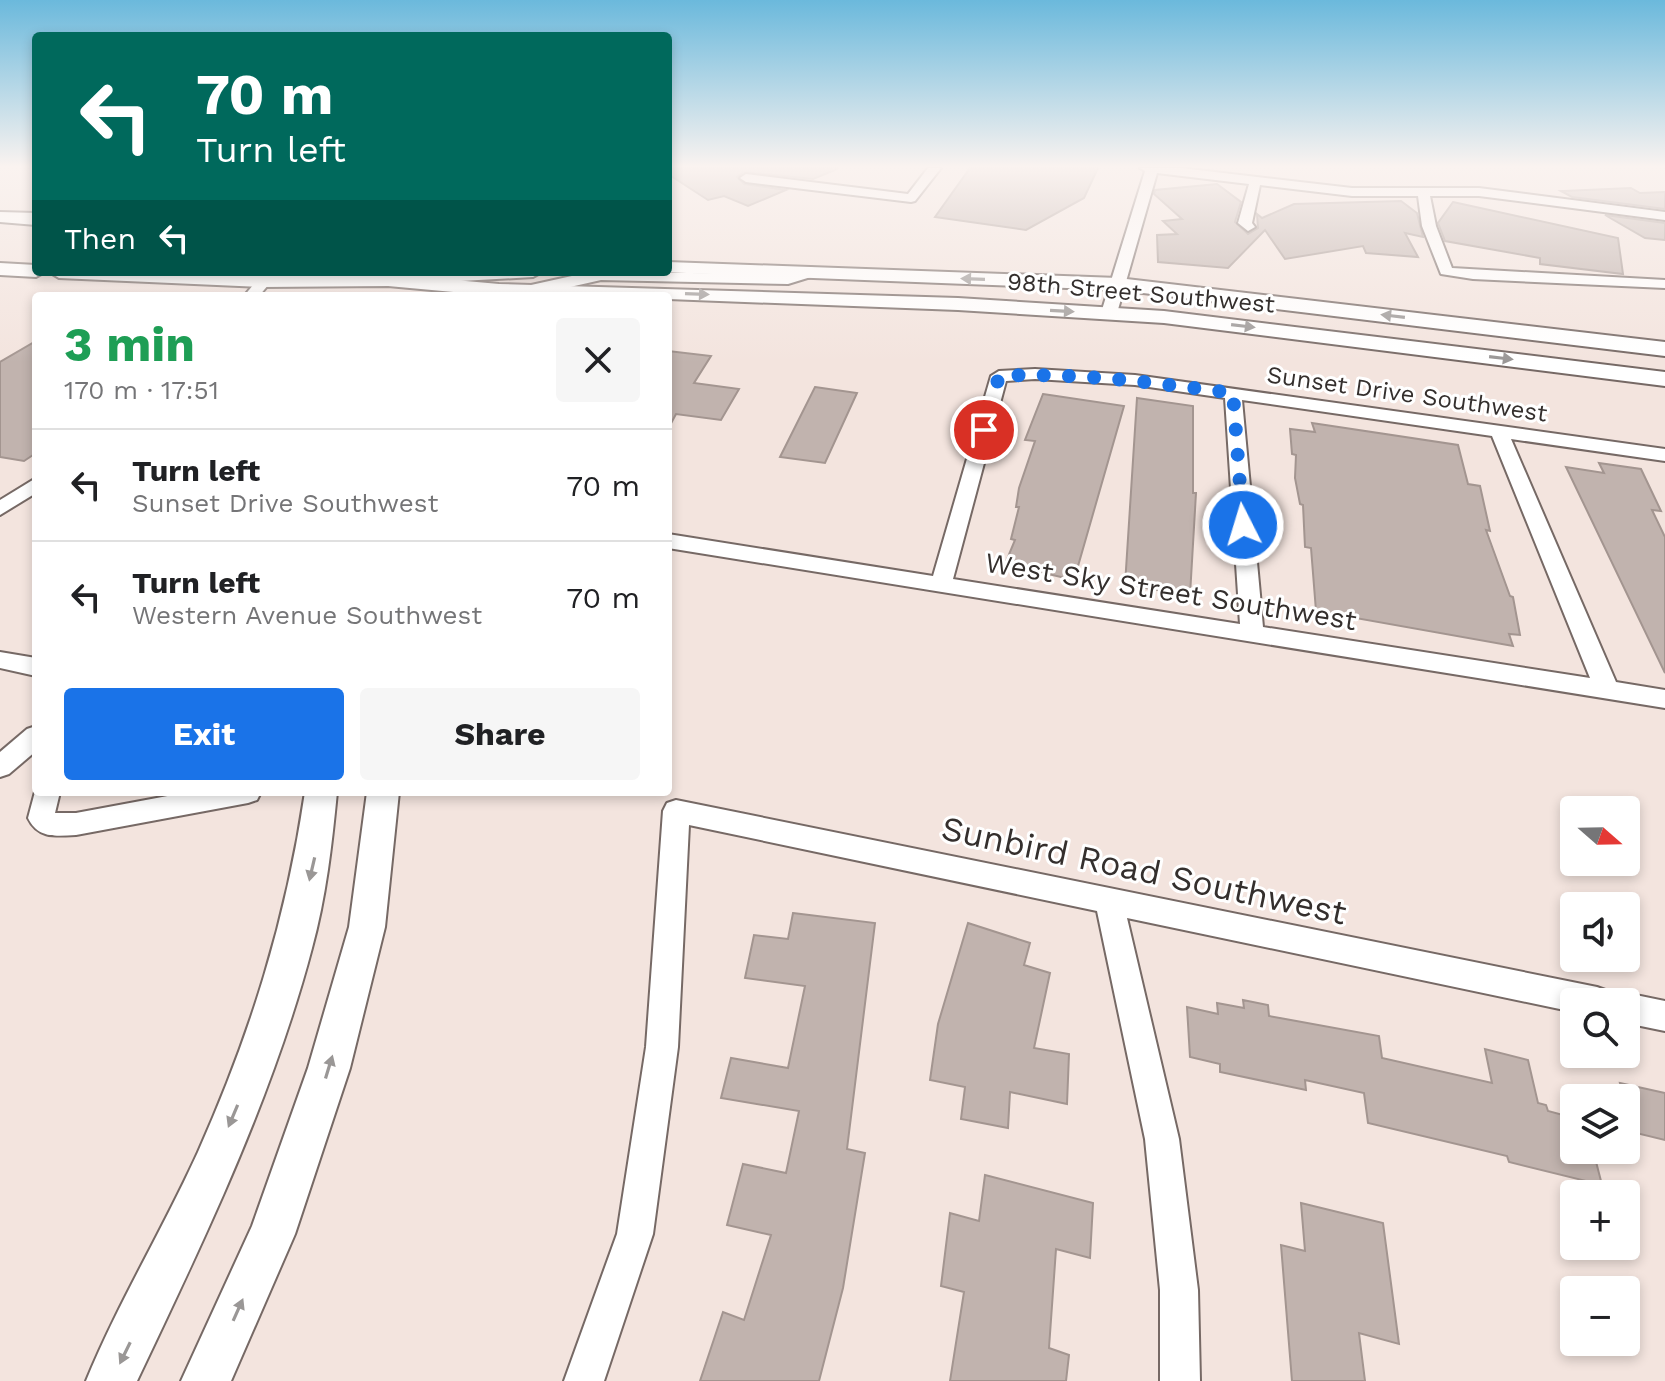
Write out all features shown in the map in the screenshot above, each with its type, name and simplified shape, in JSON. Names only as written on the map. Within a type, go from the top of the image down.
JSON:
[{"type":"main road","name":"98th Street Southwest","points":[[672,268],[1118,284],[1665,349]]},
{"type":"main road","points":[[0,269],[32,271]]},
{"type":"main road","name":"98th Street Southwest","points":[[133,276],[262,283],[388,280],[566,285],[1109,313],[1164,317],[1665,379]]},
{"type":"street","points":[[1109,313],[1132,232]]},
{"type":"street","points":[[1431,232],[1446,271],[1665,284]]},
{"type":"street","points":[[648,276],[788,279],[808,272]]},
{"type":"street","points":[[566,285],[598,276]]},
{"type":"street","name":"Sunset Drive Southwest","points":[[941,584],[999,376],[1035,374],[1135,380],[1665,455]]},
{"type":"street","points":[[1233,393],[1252,635]]},
{"type":"street","points":[[1499,432],[1607,690]]},
{"type":"street","points":[[0,489],[32,491]]},
{"type":"street","points":[[0,509],[32,491]]},
{"type":"street","name":"West Sky Street Southwest","points":[[672,542],[1665,699]]},
{"type":"street","points":[[1,661],[32,666]]},
{"type":"street","points":[[0,767],[32,739]]},
{"type":"street","points":[[46,796],[41,818],[50,825],[76,824],[225,796]]},
{"type":"street","points":[[111,1381],[191,1217],[253,1067],[296,938],[317,848],[321,796]]},
{"type":"street","points":[[206,1381],[272,1234],[329,1068],[367,927],[383,796]]},
{"type":"street","name":"Sunbird Road Southwest","points":[[584,1381],[635,1234],[662,1047],[676,811],[1560,994]]},
{"type":"street","points":[[1109,901],[1162,1139],[1179,1290],[1180,1381]]},
{"type":"street","points":[[1640,1011],[1665,1016]]},
{"type":"building","points":[[1263,232],[1228,268],[1158,262],[1157,235]]},
{"type":"building","points":[[1267,232],[1422,232],[1423,237],[1405,233],[1418,257],[1366,253],[1363,246],[1285,259]]},
{"type":"building","points":[[1442,232],[1593,232],[1618,238],[1623,274],[1540,264],[1540,258],[1445,241]]},
{"type":"building","points":[[1635,232],[1665,232],[1665,240],[1645,238]]},
{"type":"building","points":[[32,343],[32,456],[24,461],[0,457],[0,362]]},
{"type":"building","points":[[672,351],[711,356],[694,383],[739,389],[721,420],[676,414],[672,422]]},
{"type":"building","points":[[815,387],[857,393],[825,463],[780,457]]},
{"type":"building","points":[[1043,394],[1124,406],[1074,580],[1005,564],[1015,540],[1011,539],[1019,507],[1016,507],[1019,488],[1035,441],[1025,440]]},
{"type":"building","points":[[1137,398],[1193,406],[1193,493],[1196,493],[1190,595],[1125,585]]},
{"type":"building","points":[[1312,423],[1458,445],[1468,484],[1480,486],[1490,531],[1486,530],[1510,596],[1513,597],[1520,635],[1509,634],[1513,646],[1316,611],[1311,548],[1305,547],[1303,505],[1300,504],[1295,478],[1296,455],[1292,454],[1290,429],[1315,432]]},
{"type":"building","points":[[1599,463],[1641,469],[1661,511],[1652,510],[1665,537],[1665,673],[1566,467],[1604,473]]},
{"type":"building","points":[[793,913],[875,923],[847,1149],[865,1153],[843,1288],[819,1381],[700,1381],[723,1312],[744,1320],[771,1235],[727,1225],[743,1164],[786,1173],[799,1111],[721,1098],[731,1058],[788,1068],[805,986],[745,978],[754,935],[788,939]]},
{"type":"building","points":[[968,923],[1030,943],[1024,965],[1050,973],[1034,1048],[1069,1054],[1067,1104],[1010,1092],[1008,1128],[961,1119],[965,1087],[930,1080],[938,1024]]},
{"type":"building","points":[[1243,1000],[1268,1005],[1269,1016],[1379,1036],[1382,1058],[1492,1083],[1485,1049],[1528,1060],[1538,1103],[1546,1105],[1548,1111],[1560,1114],[1560,1164],[1597,1164],[1601,1180],[1582,1180],[1509,1162],[1507,1156],[1368,1123],[1364,1093],[1305,1080],[1306,1090],[1220,1072],[1220,1064],[1190,1057],[1187,1007],[1218,1014],[1217,1003],[1244,1008]]},
{"type":"building","points":[[1640,1087],[1665,1093],[1665,1140],[1640,1134]]},
{"type":"building","points":[[985,1175],[1093,1203],[1090,1258],[1056,1249],[1049,1348],[1069,1355],[1066,1381],[950,1381],[964,1292],[941,1286],[950,1213],[979,1221]]},
{"type":"building","points":[[1301,1203],[1383,1223],[1399,1344],[1359,1333],[1365,1381],[1292,1381],[1281,1245],[1305,1251]]},
{"type":"route","points":[[984,430],[999,376],[1035,374],[1135,380],[1233,393],[1243,525]]}]
